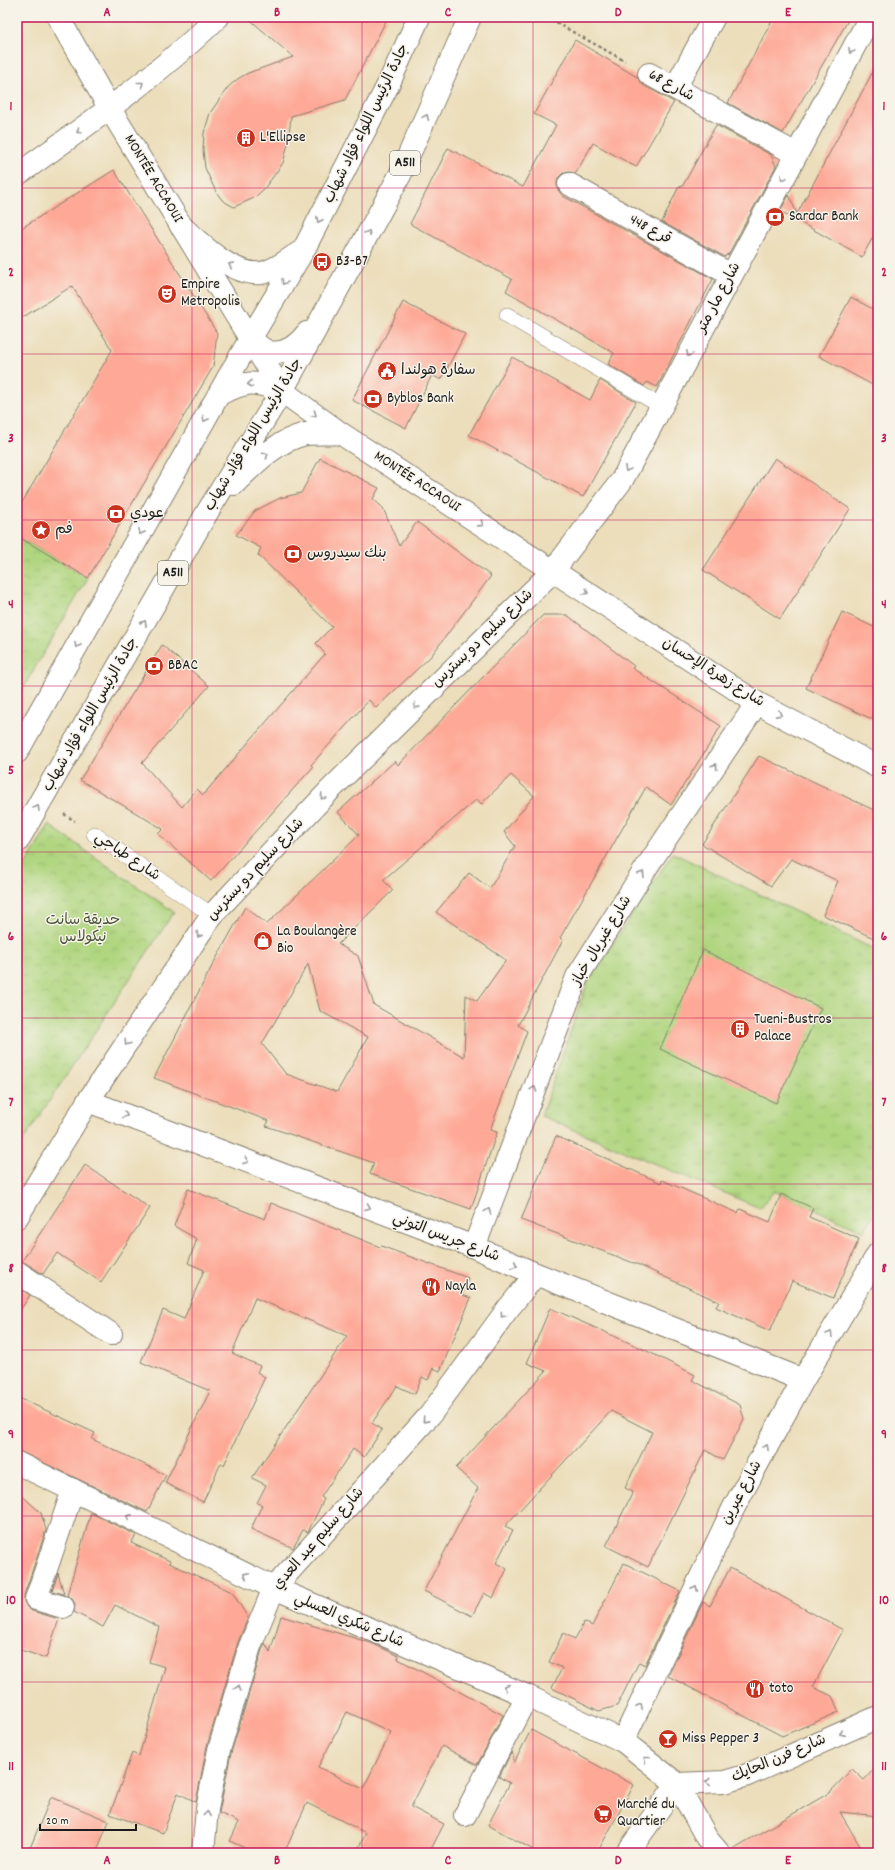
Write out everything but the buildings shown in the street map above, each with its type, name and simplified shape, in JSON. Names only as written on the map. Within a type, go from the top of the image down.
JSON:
[{"type":"main road","name":"MONTÉE ACCAOUI","points":[[58,17],[110,109],[282,392],[340,433],[553,571]]},
{"type":"main road","points":[[17,176],[110,109],[194,40],[218,17]]},
{"type":"main road","name":"جادة الرئيس اللواء فؤاد شهاب","points":[[17,752],[250,339],[304,249],[388,85],[420,17]]},
{"type":"main road","name":"جادة الرئيس اللواء فؤاد شهاب","points":[[17,842],[208,511],[282,392],[400,175],[470,17]]},
{"type":"main road","points":[[675,88],[714,17]]},
{"type":"main road","name":"شارع مار متر","points":[[553,571],[622,480],[870,17]]},
{"type":"main road","name":"شارع 68","points":[[649,74],[796,154]]},
{"type":"main road","name":"قرع 448","points":[[569,184],[731,275]]},
{"type":"main road","points":[[181,226],[221,260],[242,270],[262,273],[277,266],[304,249]]},
{"type":"main road","points":[[250,339],[268,352],[286,352],[303,339],[329,304]]},
{"type":"main road","points":[[219,394],[237,385],[259,383],[282,392]]},
{"type":"main road","points":[[208,511],[261,458],[281,445],[293,438],[307,434],[340,433]]},
{"type":"main road","name":"شارع زهرة الإحسان","points":[[553,571],[757,703],[878,767]]},
{"type":"main road","name":"شارع سليم دو بسترس","points":[[17,1217],[88,1101],[212,915],[330,790],[553,571]]},
{"type":"main road","name":"شارع غبريال خباز","points":[[474,1247],[577,977],[646,868],[757,703]]},
{"type":"main road","name":"شارع جريس التوني","points":[[88,1101],[474,1247],[536,1274],[803,1380]]},
{"type":"main road","name":"شارع عبرين","points":[[623,1741],[733,1509],[803,1380],[878,1254]]},
{"type":"main road","points":[[17,1272],[111,1334]]},
{"type":"main road","name":"شارع سليم عبد العدي","points":[[203,1853],[207,1810],[219,1750],[250,1646],[274,1588],[430,1415],[507,1310],[536,1274]]},
{"type":"main road","name":"شارع شكري العسلي","points":[[17,1462],[274,1588],[527,1696],[623,1741],[677,1784]]},
{"type":"main road","points":[[63,1607],[36,1599],[73,1490]]},
{"type":"main road","points":[[465,1815],[527,1696]]},
{"type":"main road","name":"شارع فرن الحايك","points":[[677,1784],[724,1782],[745,1776],[878,1717]]},
{"type":"main road","points":[[627,1853],[677,1784],[708,1840],[719,1853]]},
{"type":"lane","points":[[507,315],[661,406]]},
{"type":"lane","name":"شارع طباجي","points":[[94,834],[212,915]]},
{"type":"path","name":"شارع 68","points":[[546,17],[649,74]]},
{"type":"path","name":"شارع طباجي","points":[[42,799],[94,834]]},
{"type":"green space","points":[[17,536],[88,578],[17,698]]},
{"type":"green space","name":"حديقة سانت نيكولاس","points":[[49,825],[174,912],[17,1150],[17,879]]},
{"type":"green space","points":[[673,853],[878,951],[878,1208],[864,1231],[774,1191],[760,1208],[541,1116],[588,981]]},
{"type":"place","name":"L'Ellipse","points":[[246,138]]},
{"type":"place","name":"Sardar Bank","points":[[775,217]]},
{"type":"place","name":"B3-B7","points":[[322,262]]},
{"type":"place","name":"Empire Metropolis","points":[[167,294]]},
{"type":"place","name":"سفارة هولندا","points":[[387,371]]},
{"type":"place","name":"Byblos Bank","points":[[373,399]]},
{"type":"place","name":"عودي","points":[[116,514]]},
{"type":"place","name":"فم","points":[[41,530]]},
{"type":"place","name":"بنك سيدروس","points":[[293,554]]},
{"type":"place","name":"BBAC","points":[[154,666]]},
{"type":"place","name":"La Boulangère Bio","points":[[263,941]]},
{"type":"place","name":"Tueni-Bustros Palace","points":[[740,1029]]},
{"type":"place","name":"Nayla","points":[[431,1287]]},
{"type":"place","name":"toto","points":[[755,1689]]},
{"type":"place","name":"Miss Pepper 3","points":[[668,1739]]},
{"type":"place","name":"Marché du Quartier","points":[[603,1814]]}]
